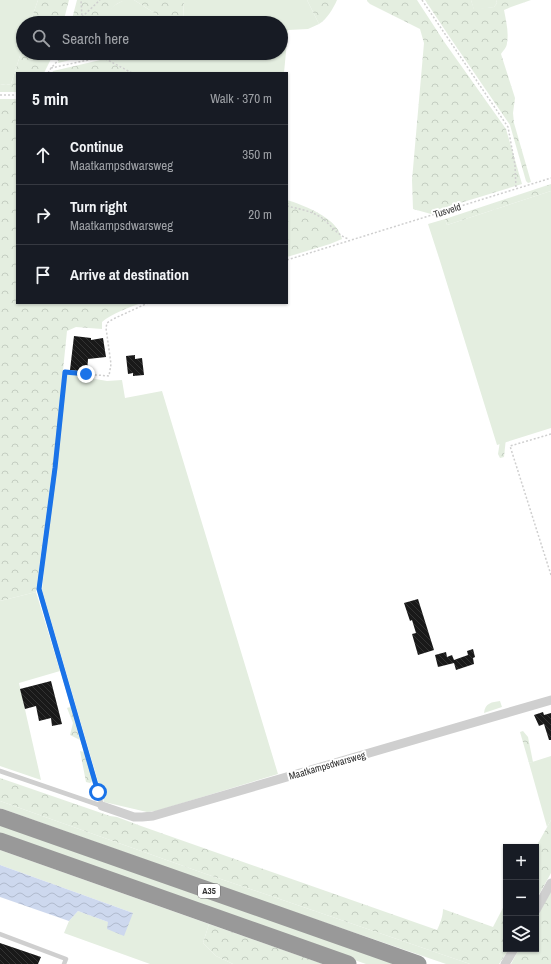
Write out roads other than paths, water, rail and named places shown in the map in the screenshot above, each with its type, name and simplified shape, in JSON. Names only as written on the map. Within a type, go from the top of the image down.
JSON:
[{"type":"highway","name":"A35","points":[[0,818],[418,964]]},
{"type":"highway","name":"A35","points":[[0,841],[348,964]]},
{"type":"street","name":"Maatkampsdwarsweg","points":[[102,806],[134,817],[153,816],[551,700]]},
{"type":"street","points":[[539,905],[551,883]]},
{"type":"street","points":[[505,964],[512,952]]},
{"type":"lane","points":[[65,372],[55,468],[39,589],[102,806]]},
{"type":"lane","name":"Maatkampsdwarsweg","points":[[0,771],[102,806]]},
{"type":"lane","points":[[0,934],[66,959],[64,964]]},
{"type":"water","points":[[0,865],[133,913],[124,936],[107,929],[108,922],[78,911],[69,921],[0,897]]}]
